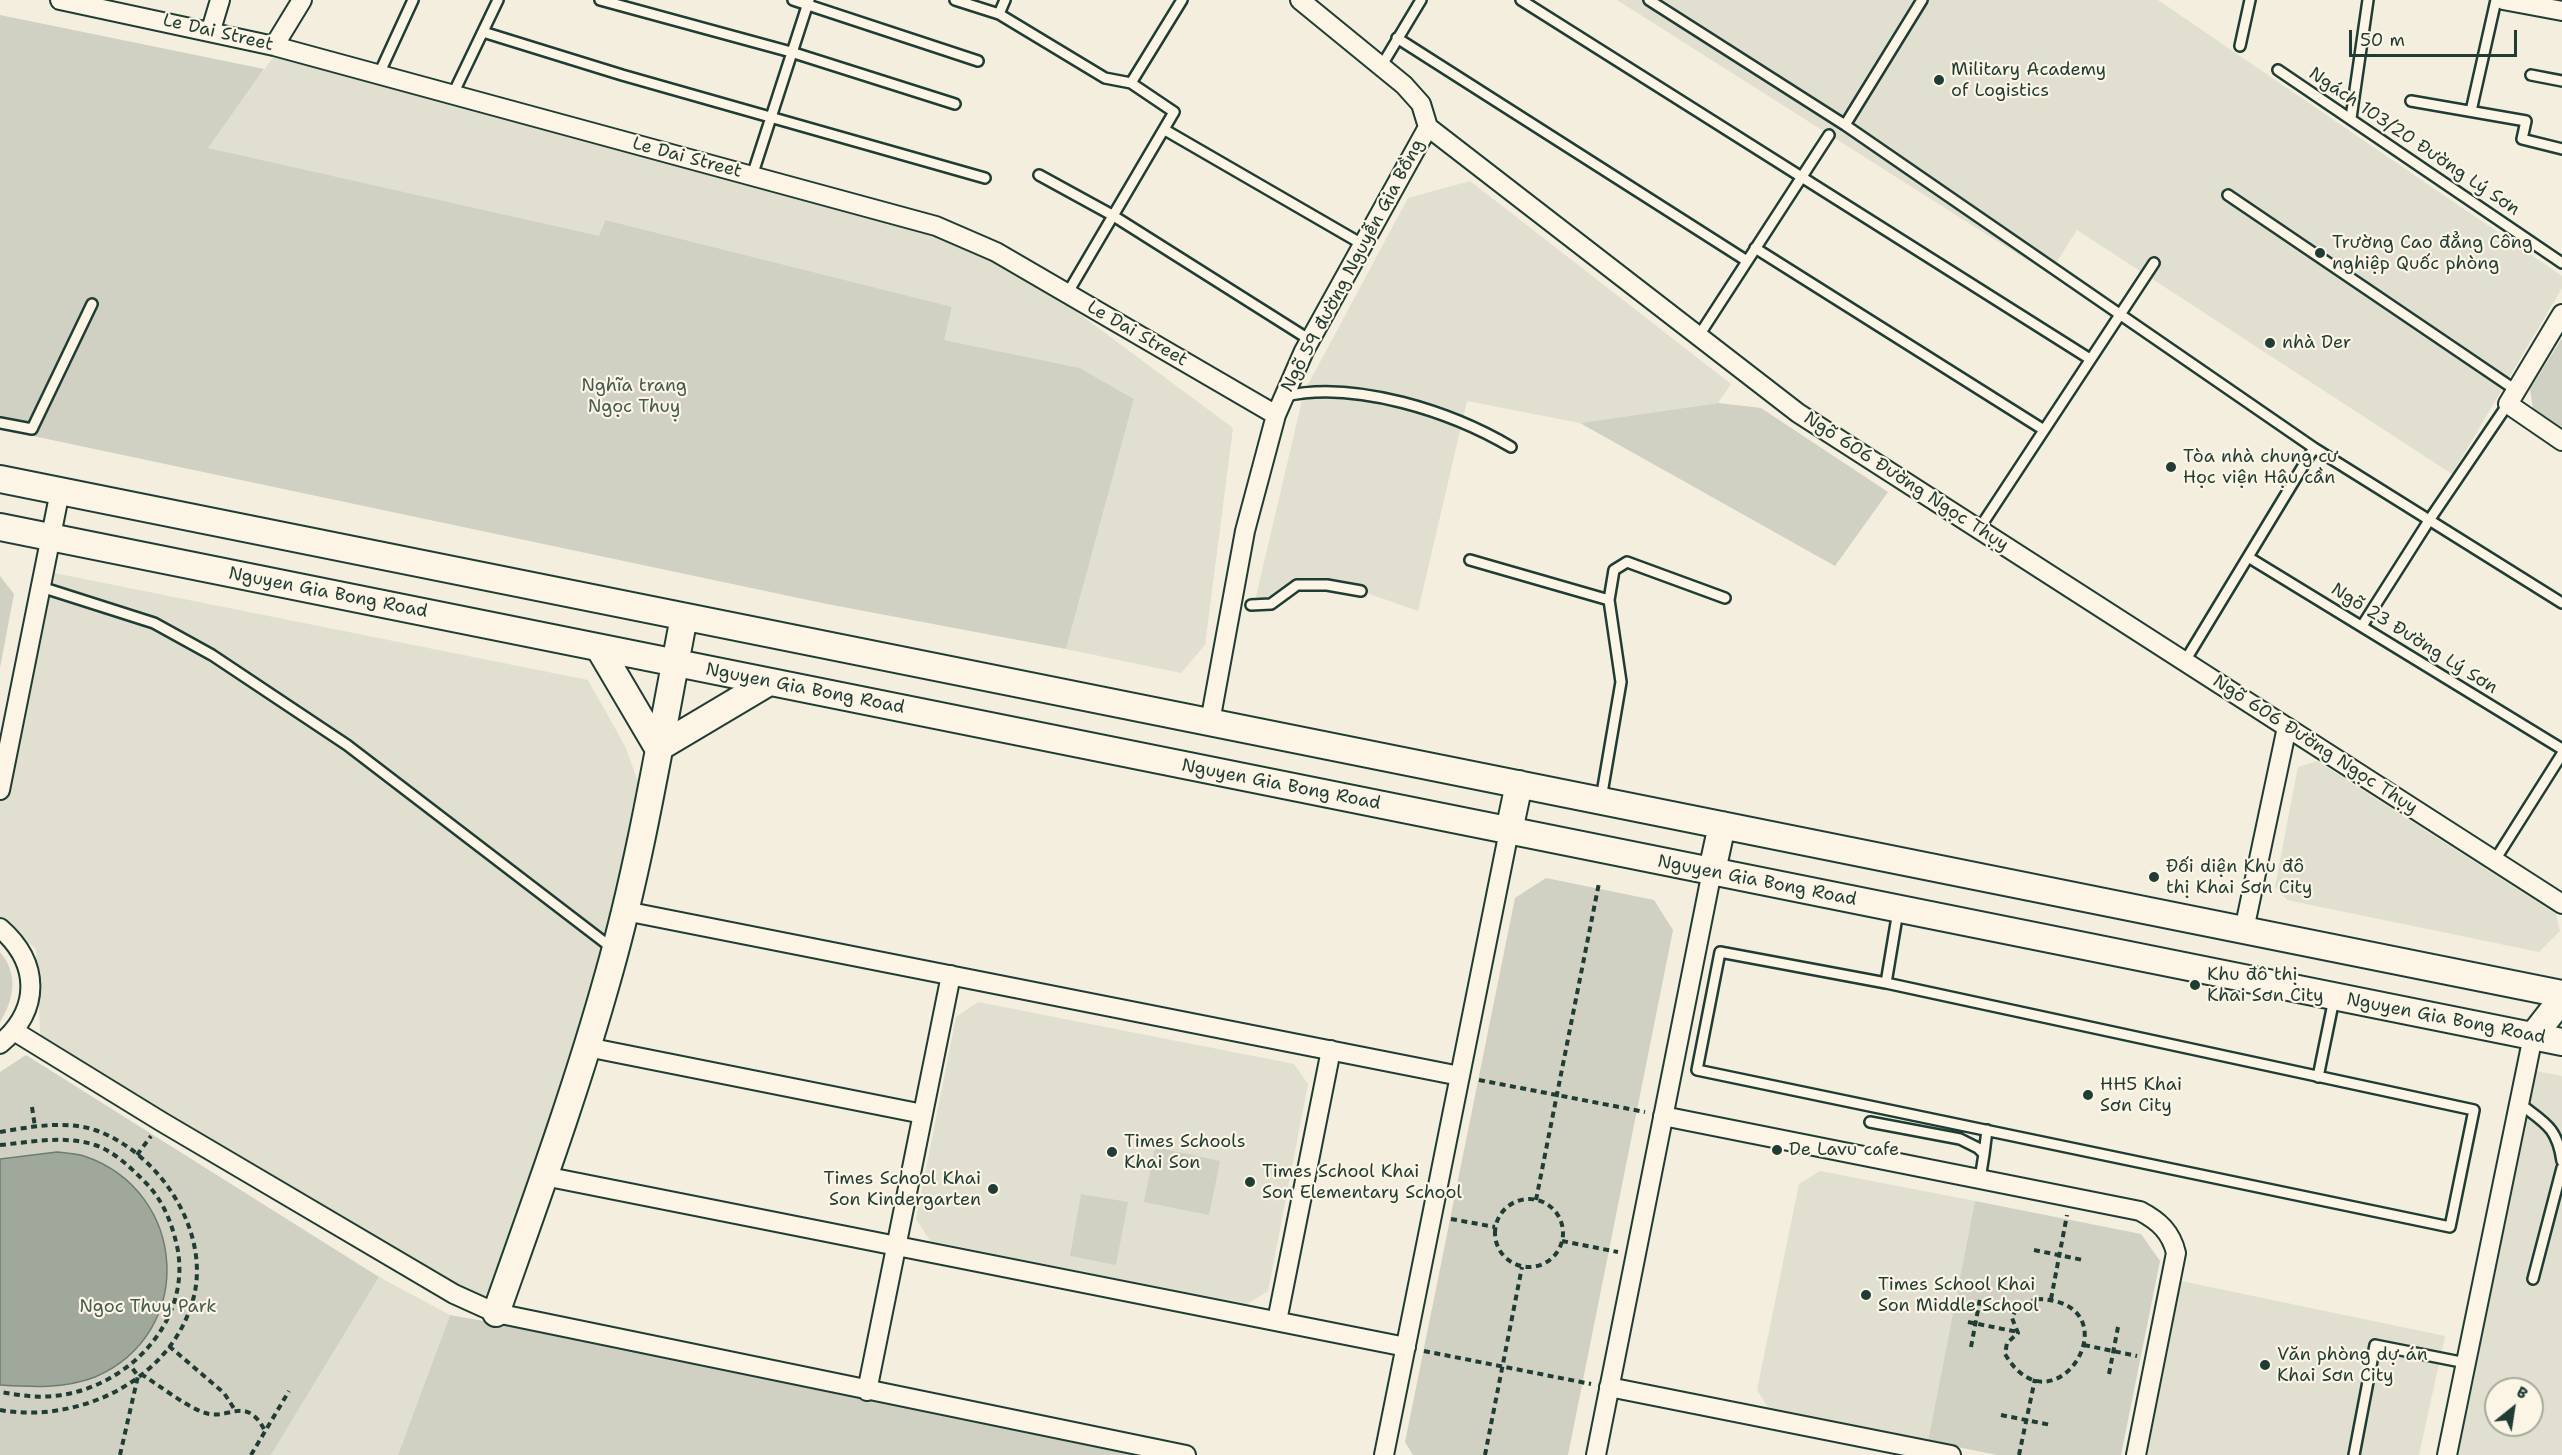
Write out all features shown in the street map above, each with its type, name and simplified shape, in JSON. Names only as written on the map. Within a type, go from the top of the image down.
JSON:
[{"type":"main road","points":[[0,479],[2562,994]]},
{"type":"main road","name":"Nguyen Gia Bong Road","points":[[0,527],[2562,1042]]},
{"type":"main road","points":[[496,1313],[587,1047],[615,950],[625,911],[684,617]]},
{"type":"main road","points":[[599,648],[658,748]]},
{"type":"main road","points":[[658,748],[769,682]]},
{"type":"main road","points":[[1509,831],[1519,784]]},
{"type":"main road","points":[[1712,872],[1722,825]]},
{"type":"main road","points":[[2533,1036],[2562,999]]},
{"type":"street","name":"Le Dai Street","points":[[60,0],[211,30],[274,46],[947,230],[996,252],[1276,415]]},
{"type":"street","points":[[211,30],[220,0]]},
{"type":"street","points":[[274,46],[302,0]]},
{"type":"street","points":[[2503,0],[2562,11]]},
{"type":"street","name":"Ngõ 606 Đường Ngọc Thụy","points":[[1310,2],[1382,65],[1421,104],[1428,127],[1791,408],[2562,904]]},
{"type":"street","name":"Ngõ 59 đường Nguyễn Gia Bồng","points":[[1210,722],[1245,531],[1276,415],[1310,340],[1428,127]]},
{"type":"street","points":[[2562,314],[2513,398],[2562,441]]},
{"type":"street","points":[[0,790],[60,491]]},
{"type":"street","points":[[2244,930],[2287,727]]},
{"type":"street","points":[[1384,1455],[1509,831]]},
{"type":"street","points":[[1596,1455],[1712,872]]},
{"type":"street","points":[[625,911],[1460,1076]]},
{"type":"street","points":[[0,928],[15,941],[26,961],[31,984],[28,1007],[14,1031],[0,1044]]},
{"type":"street","points":[[867,1391],[951,975]]},
{"type":"street","points":[[14,1031],[162,1122],[454,1294],[496,1313],[1186,1455]]},
{"type":"street","points":[[2446,1455],[2533,1036]]},
{"type":"street","points":[[587,1047],[923,1114]]},
{"type":"street","points":[[1277,1321],[1331,1050]]},
{"type":"street","points":[[1664,1116],[2140,1211],[2165,1228],[2174,1242],[2176,1253],[2136,1455]]},
{"type":"street","points":[[544,1176],[1406,1347]]},
{"type":"street","points":[[1609,1387],[1951,1455]]},
{"type":"lane","points":[[380,74],[413,0]]},
{"type":"lane","points":[[453,94],[498,0]]},
{"type":"lane","points":[[600,0],[790,52],[955,104]]},
{"type":"lane","points":[[793,0],[808,2],[978,61]]},
{"type":"lane","points":[[955,0],[999,14],[1105,78],[1131,83],[1174,112],[1067,294]]},
{"type":"lane","points":[[999,14],[1005,0]]},
{"type":"lane","points":[[1131,83],[1182,0]]},
{"type":"lane","points":[[1382,65],[1421,0]]},
{"type":"lane","points":[[1521,0],[2090,359]]},
{"type":"lane","points":[[1649,0],[1845,125],[2314,448],[2562,603]]},
{"type":"lane","points":[[1845,125],[1922,0]]},
{"type":"lane","points":[[2240,46],[2250,0]]},
{"type":"lane","points":[[2351,117],[2367,0]]},
{"type":"lane","points":[[2471,111],[2496,0]]},
{"type":"lane","points":[[752,176],[790,52],[808,2]]},
{"type":"lane","points":[[483,32],[622,75],[985,177]]},
{"type":"lane","points":[[1397,38],[1747,261]]},
{"type":"lane","name":"Ngách 103/20 Đường Lý Sơn","points":[[2278,70],[2351,117],[2562,262]]},
{"type":"lane","points":[[2531,75],[2562,81]]},
{"type":"lane","points":[[2411,101],[2526,121],[2522,139],[2562,149]]},
{"type":"lane","points":[[1165,130],[1362,244]]},
{"type":"lane","points":[[1698,337],[1829,135]]},
{"type":"lane","points":[[1039,175],[1112,215],[1310,340]]},
{"type":"lane","points":[[2228,195],[2513,398],[2430,519],[2362,626]]},
{"type":"lane","points":[[1755,248],[2044,430]]},
{"type":"lane","points":[[1979,529],[2154,262]]},
{"type":"lane","points":[[0,423],[32,429],[92,304]]},
{"type":"lane","points":[[1283,397],[1304,392],[1335,393],[1415,406],[1482,430],[1511,447]]},
{"type":"lane","points":[[2185,661],[2314,448]]},
{"type":"lane","name":"Ngõ 23 Đường Lý Sơn","points":[[2248,557],[2562,749]]},
{"type":"lane","points":[[1470,560],[1609,600]]},
{"type":"lane","points":[[1601,801],[1621,682],[1609,600],[1614,570],[1627,562],[1725,598]]},
{"type":"lane","points":[[1251,605],[1271,604],[1297,585],[1327,585],[1361,591]]},
{"type":"lane","points":[[41,587],[154,623],[212,656],[347,745],[615,950]]},
{"type":"lane","points":[[2495,860],[2562,754]]},
{"type":"lane","points":[[1886,983],[1899,909]]},
{"type":"lane","points":[[1720,952],[1886,983],[2474,1110],[2450,1227],[1697,1070],[1720,952]]},
{"type":"lane","points":[[2318,1077],[2334,997]]},
{"type":"lane","points":[[2519,1104],[2545,1123],[2558,1139],[2562,1161]]},
{"type":"lane","points":[[1870,1122],[1960,1140],[1978,1148],[1984,1154]]},
{"type":"lane","points":[[1980,1179],[1987,1130]]},
{"type":"lane","points":[[2533,1279],[2562,1168]]},
{"type":"lane","points":[[2354,1455],[2374,1345],[2466,1363]]},
{"type":"path","points":[[1536,1200],[1599,883]]},
{"type":"path","points":[[1460,1076],[1664,1116]]},
{"type":"path","points":[[32,1107],[35,1127]]},
{"type":"path","points":[[0,1132],[35,1127],[78,1126],[112,1138],[152,1167],[171,1192],[192,1238],[196,1269],[194,1296],[190,1308],[169,1346],[140,1375],[106,1398],[87,1405],[52,1412],[0,1410]]},
{"type":"path","points":[[0,1145],[62,1139],[96,1145],[126,1163],[152,1188],[171,1220],[180,1261],[178,1295],[165,1326],[130,1365],[94,1386],[55,1396],[22,1396],[0,1392]]},
{"type":"path","points":[[2051,1299],[2071,1197]]},
{"type":"path","points":[[1525,1199],[1536,1200],[1546,1203],[1560,1219],[1562,1241],[1552,1258],[1533,1267],[1522,1267],[1504,1257],[1495,1238],[1495,1227],[1505,1208],[1525,1199]]},
{"type":"path","points":[[1432,1215],[1495,1227]]},
{"type":"path","points":[[1562,1241],[1635,1255]]},
{"type":"path","points":[[2034,1250],[2083,1260]]},
{"type":"path","points":[[1485,1455],[1522,1267]]},
{"type":"path","points":[[1971,1347],[1980,1299]]},
{"type":"path","points":[[2037,1299],[2051,1299],[2072,1310],[2080,1320],[2084,1345],[2080,1359],[2072,1370],[2046,1381],[2021,1374],[2005,1354],[2007,1343],[2019,1333],[2012,1318],[2016,1309],[2037,1299]]},
{"type":"path","points":[[1968,1322],[2019,1333]]},
{"type":"path","points":[[2109,1374],[2118,1327]]},
{"type":"path","points":[[2084,1345],[2155,1360]]},
{"type":"path","points":[[169,1346],[224,1393],[235,1410]]},
{"type":"path","points":[[1406,1347],[1609,1387]]},
{"type":"path","points":[[130,1365],[140,1375],[207,1414],[235,1410],[256,1418],[266,1431]]},
{"type":"path","points":[[120,1455],[140,1375]]},
{"type":"path","points":[[2019,1455],[2035,1379]]},
{"type":"path","points":[[251,1455],[289,1391]]},
{"type":"path","points":[[2001,1415],[2051,1425]]},
{"type":"shaded area","points":[[1617,0],[2158,0],[2562,276],[2562,288],[2452,474],[2077,230],[2049,274]]},
{"type":"shaded area","points":[[277,52],[996,252],[1233,428],[1205,645],[1181,673],[1066,649],[1134,399],[1080,368],[943,340],[952,308],[604,221],[599,237],[207,148]]},
{"type":"shaded area","points":[[1470,181],[1731,384],[1718,403],[1580,423],[1467,401],[1418,611],[1361,591],[1297,585],[1254,605],[1304,392],[1408,198]]},
{"type":"shaded area","points":[[44,571],[588,680],[625,746],[648,809],[496,1313],[41,1047],[36,949],[0,919],[0,789]]},
{"type":"shaded area","points":[[2317,761],[2556,914],[2560,931],[2539,952],[2287,900],[2275,887],[2298,767]]},
{"type":"shaded area","name":"Times Schools Khai Son","points":[[978,1002],[1294,1064],[1308,1084],[1268,1291],[1247,1304],[930,1241],[916,1219],[956,1017]]},
{"type":"shaded area","points":[[2526,1069],[2562,1076],[2562,1455],[2447,1455]]},
{"type":"shaded area","points":[[57,1152],[84,1156],[119,1174],[144,1199],[160,1230],[167,1263],[164,1297],[151,1329],[128,1356],[95,1377],[72,1384],[36,1387],[0,1385],[0,1159]]},
{"type":"shaded area","name":"Times School Khai Son Middle School","points":[[1820,1171],[1975,1201],[1928,1441],[1770,1410],[1757,1390],[1799,1184]]},
{"type":"shaded area","points":[[379,1277],[450,1315],[398,1455],[271,1455]]},
{"type":"shaded area","points":[[2181,1281],[2445,1336],[2419,1455],[2147,1455]]},
{"type":"green space","name":"Nghĩa trang Ngọc Thuỵ","points":[[0,15],[264,69],[208,148],[599,236],[605,220],[952,307],[944,340],[1080,368],[1134,399],[1066,649],[827,604],[0,429]]},
{"type":"green space","points":[[2562,338],[2562,437],[2535,421],[2530,389]]},
{"type":"green space","points":[[1718,403],[1761,408],[1888,492],[1835,566],[1580,423]]},
{"type":"green space","points":[[0,576],[14,594],[0,668]]},
{"type":"green space","points":[[1546,878],[1654,900],[1673,930],[1568,1455],[1413,1455],[1405,1442],[1515,898]]},
{"type":"green space","points":[[0,952],[10,969],[12,987],[9,1005],[0,1022]]},
{"type":"green space","name":"Ngoc Thuy Park","points":[[26,1055],[379,1277],[271,1455],[0,1455],[0,1072]]},
{"type":"green space","points":[[1155,1147],[1220,1161],[1209,1215],[1144,1202]]},
{"type":"green space","points":[[1081,1194],[1128,1202],[1116,1265],[1070,1256]]},
{"type":"green space","points":[[1975,1201],[2141,1234],[2160,1261],[2121,1455],[1997,1455],[1928,1441]]},
{"type":"green space","points":[[450,1315],[478,1320],[1145,1455],[398,1455]]},
{"type":"place","name":"Military Academy of Logistics","points":[[1939,80]]},
{"type":"place","name":"Trường Cao đẳng Công nghiệp Quốc phòng","points":[[2320,253]]},
{"type":"place","name":"nhà Der","points":[[2270,343]]},
{"type":"place","name":"Tòa nhà chung cư Học viện Hậu cần","points":[[2171,467]]},
{"type":"place","name":"Đối diện Khu đô thị Khai Sơn City","points":[[2154,877]]},
{"type":"place","name":"Khu đô thị Khai Sơn City","points":[[2195,985]]},
{"type":"place","name":"HH5 Khai Sơn City","points":[[2088,1095]]},
{"type":"place","name":"De Lavu cafe","points":[[1777,1150]]},
{"type":"place","name":"Times Schools Khai Son","points":[[1112,1152]]},
{"type":"place","name":"Times School Khai Son Elementary School","points":[[1250,1182]]},
{"type":"place","name":"Times School Khai Son Kindergarten","points":[[993,1189]]},
{"type":"place","name":"Times School Khai Son Middle School","points":[[1866,1295]]},
{"type":"place","name":"Văn phòng dự án Khai Sơn City","points":[[2265,1365]]}]
